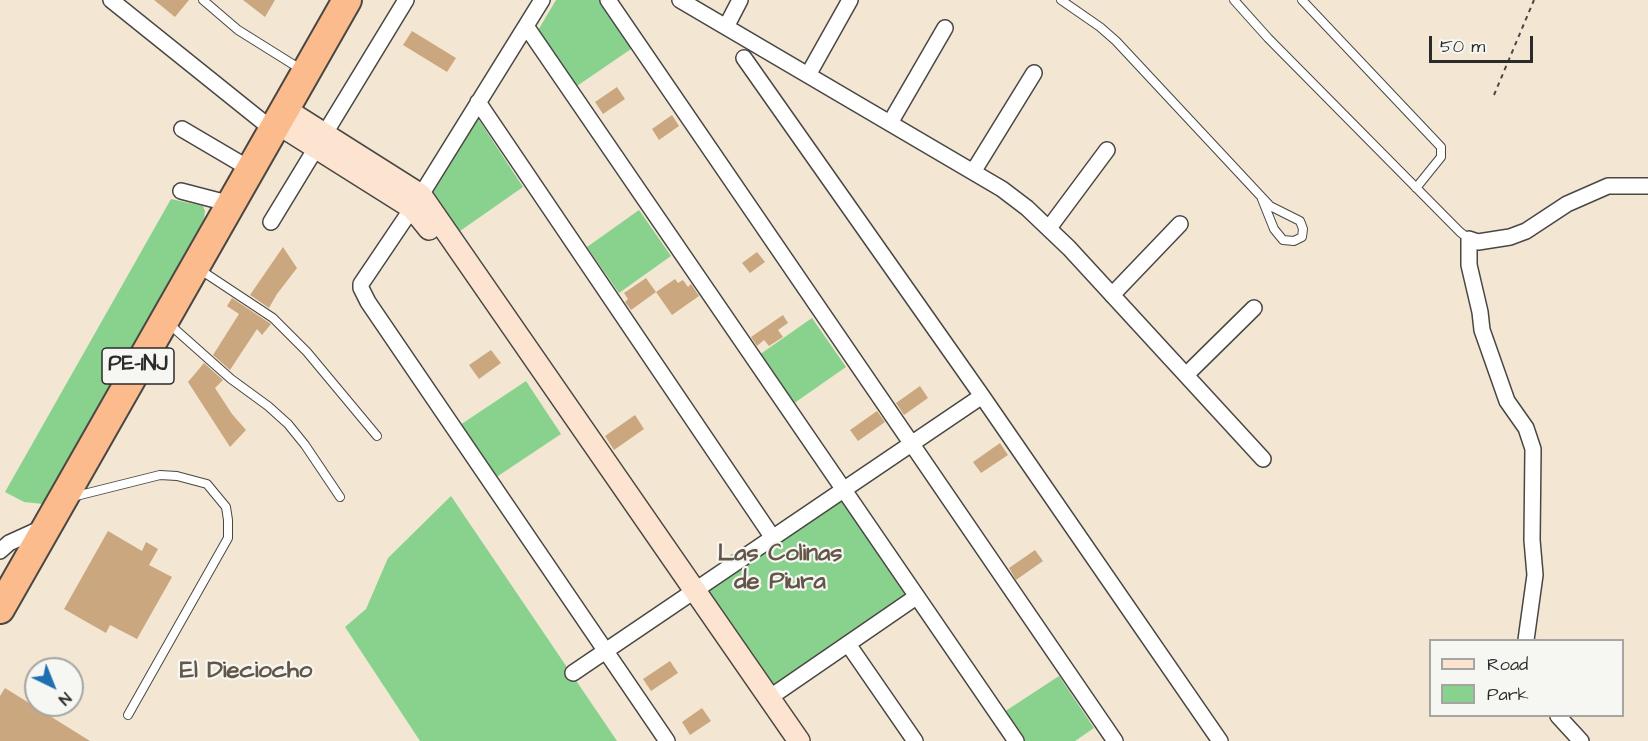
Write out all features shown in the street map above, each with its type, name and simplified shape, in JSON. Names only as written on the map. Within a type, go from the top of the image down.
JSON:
[{"type":"highway","name":"PE-1NJ","points":[[0,609],[347,0]]},
{"type":"street","points":[[111,0],[278,121],[321,141],[416,202],[689,595],[782,741]]},
{"type":"street","points":[[271,222],[406,0]]},
{"type":"street","points":[[542,0],[416,202],[361,284],[363,295],[667,741]]},
{"type":"street","points":[[608,0],[1115,741]]},
{"type":"street","points":[[680,0],[1002,189],[1048,228],[1263,459]]},
{"type":"street","points":[[726,27],[740,0]]},
{"type":"street","points":[[808,75],[850,0]]},
{"type":"street","points":[[526,26],[1016,741]]},
{"type":"street","points":[[890,123],[945,28]]},
{"type":"street","points":[[744,58],[982,396],[1220,741]]},
{"type":"street","points":[[973,172],[1034,73]]},
{"type":"street","points":[[478,102],[773,538]]},
{"type":"street","points":[[182,129],[250,170]]},
{"type":"street","points":[[1048,228],[1107,150]]},
{"type":"street","points":[[1526,639],[1535,575],[1532,540],[1533,448],[1526,428],[1507,401],[1482,330],[1469,265],[1469,239],[1478,242],[1510,237],[1526,231],[1567,204],[1608,186],[1648,186]]},
{"type":"street","points":[[181,191],[231,204]]},
{"type":"street","points":[[1112,295],[1180,224]]},
{"type":"street","points":[[1185,375],[1254,309]]},
{"type":"street","points":[[573,673],[982,396]]},
{"type":"street","points":[[0,551],[9,543],[48,526]]},
{"type":"street","points":[[689,595],[769,698],[799,741]]},
{"type":"street","points":[[769,698],[916,597]]},
{"type":"street","points":[[848,644],[915,741]]},
{"type":"street","points":[[1559,717],[1581,741]]},
{"type":"lane","points":[[203,0],[238,30],[306,72]]},
{"type":"lane","points":[[1061,0],[1116,41],[1263,199],[1275,210],[1297,218],[1303,229],[1302,237],[1294,241],[1283,240],[1274,229],[1263,199]]},
{"type":"lane","points":[[1234,0],[1268,38],[1469,239]]},
{"type":"lane","points":[[1302,0],[1441,147],[1441,157],[1416,188]]},
{"type":"lane","points":[[195,267],[273,318],[307,352],[377,436]]},
{"type":"lane","points":[[165,320],[231,379],[288,424],[340,497]]},
{"type":"lane","points":[[63,499],[160,475],[177,476],[207,484],[226,507],[228,538],[128,715]]},
{"type":"path","points":[[1494,95],[1534,0]]},
{"type":"green space","points":[[556,0],[601,0],[634,47],[574,88],[537,32]]},
{"type":"green space","points":[[477,117],[523,187],[460,231],[430,190]]},
{"type":"green space","points":[[171,199],[203,206],[204,219],[43,504],[24,502],[5,492]]},
{"type":"green space","points":[[639,210],[671,256],[619,293],[587,247]]},
{"type":"green space","points":[[812,318],[846,367],[793,404],[759,355]]},
{"type":"green space","points":[[526,381],[561,434],[495,478],[460,425]]},
{"type":"green space","points":[[451,496],[617,741],[420,741],[345,627],[366,609],[388,558]]},
{"type":"green space","points":[[841,500],[906,596],[771,687],[706,592]]},
{"type":"green space","points":[[1059,676],[1094,728],[1075,741],[1023,741],[1004,712]]},
{"type":"building","points":[[154,0],[189,0],[175,17]]},
{"type":"building","points":[[243,0],[275,0],[265,17]]},
{"type":"building","points":[[412,31],[456,58],[447,72],[403,45]]},
{"type":"building","points":[[617,87],[625,99],[603,114],[595,102]]},
{"type":"building","points":[[672,115],[679,126],[659,140],[652,129]]},
{"type":"building","points":[[283,247],[297,268],[269,308],[250,295]]},
{"type":"building","points":[[757,252],[765,262],[750,273],[742,263]]},
{"type":"building","points":[[646,278],[656,292],[631,310],[625,302],[628,299],[624,293]]},
{"type":"building","points":[[675,279],[678,283],[683,280],[688,287],[691,284],[699,296],[672,315],[656,292]]},
{"type":"building","points":[[232,298],[271,324],[262,335],[257,329],[230,370],[213,355],[239,314],[227,306]]},
{"type":"building","points":[[783,315],[788,323],[778,330],[783,337],[769,346],[764,340],[757,346],[751,337]]},
{"type":"building","points":[[491,350],[501,363],[479,379],[469,365]]},
{"type":"building","points":[[204,363],[223,380],[215,388],[246,430],[230,447],[188,382]]},
{"type":"building","points":[[920,386],[928,398],[904,415],[896,403]]},
{"type":"building","points":[[877,411],[885,422],[858,441],[850,430]]},
{"type":"building","points":[[635,415],[644,429],[614,450],[605,436]]},
{"type":"building","points":[[1000,443],[1008,455],[981,473],[973,462]]},
{"type":"building","points":[[108,531],[142,551],[146,542],[158,549],[149,565],[172,577],[137,639],[110,625],[106,633],[64,609]]},
{"type":"building","points":[[1035,550],[1043,561],[1016,580],[1009,568]]},
{"type":"building","points":[[670,661],[678,673],[651,691],[643,679]]},
{"type":"building","points":[[5,688],[24,700],[24,717],[52,717],[90,741],[0,741],[0,696]]},
{"type":"building","points":[[702,708],[711,721],[690,735],[682,722]]},
{"type":"district","name":"Las Colinas de Piura","points":[[780,569]]},
{"type":"district","name":"El Dieciocho","points":[[246,672]]}]
